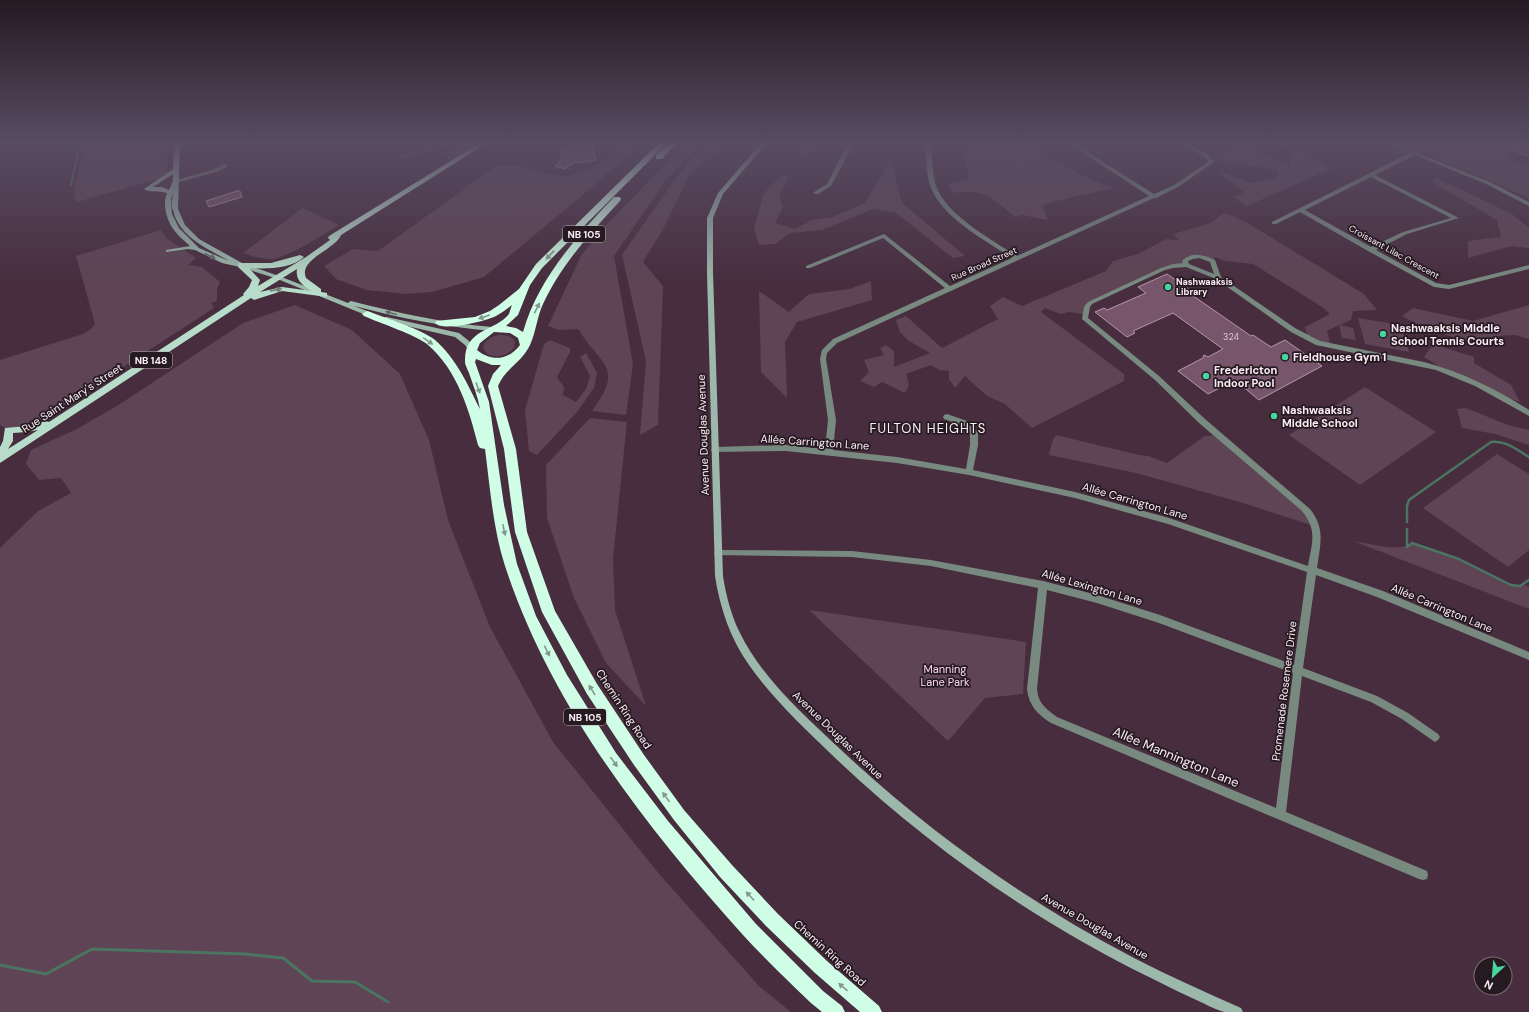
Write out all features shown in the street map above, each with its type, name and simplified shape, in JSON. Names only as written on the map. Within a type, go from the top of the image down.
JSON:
[{"type":"highway","name":"NB 105","points":[[492,330],[513,315],[525,285],[552,253],[615,190]]},
{"type":"highway","name":"Chemin Ring Road","points":[[626,190],[590,227],[563,261],[554,275],[533,318],[521,350],[496,378],[494,386],[510,449],[521,532],[549,612],[569,650],[592,689],[639,760],[679,815],[726,871],[772,920],[821,967],[873,1012]]},
{"type":"highway","points":[[440,323],[472,321],[487,317],[500,310],[510,302],[525,285]]},
{"type":"highway","points":[[367,314],[426,339],[431,342],[445,358],[460,380],[474,409],[498,505]]},
{"type":"highway","points":[[506,329],[517,332],[522,336],[521,350],[510,359],[495,362],[480,358],[472,351],[476,341],[492,330],[506,329]]},
{"type":"highway","name":"NB 105","points":[[472,351],[470,362],[484,402],[498,505],[511,564],[530,617],[562,680],[611,758],[662,827],[750,930],[818,997],[836,1012]]},
{"type":"main road","points":[[164,190],[170,194]]},
{"type":"main road","points":[[172,190],[168,214],[176,229],[197,249],[224,262],[241,265],[268,267],[303,258]]},
{"type":"main road","points":[[176,190],[175,209],[182,226],[197,240],[209,248],[229,257],[241,265],[252,274],[256,280],[253,288],[239,302]]},
{"type":"main road","name":"Rue Saint Mary's Street","points":[[0,459],[277,277],[303,258],[329,245],[338,236],[410,190]]},
{"type":"main road","name":"Avenue Douglas Avenue","points":[[723,190],[720,194],[710,218],[710,273],[719,576],[724,603],[736,634],[752,660],[805,723],[864,778],[914,821],[960,857],[1059,922],[1122,957],[1177,985],[1236,1012]]},
{"type":"main road","points":[[184,237],[178,246],[168,251],[181,248],[197,249]]},
{"type":"main road","points":[[303,258],[300,268],[300,277],[307,285],[324,295]]},
{"type":"main road","points":[[241,265],[324,295],[367,314],[456,335],[467,343],[472,351]]},
{"type":"main road","points":[[239,302],[267,292],[282,289],[324,295],[398,316],[460,327],[492,330]]},
{"type":"main road","points":[[0,455],[8,441],[8,430],[41,426],[63,418]]},
{"type":"street","points":[[816,193],[821,190]]},
{"type":"street","points":[[935,190],[942,203],[968,225],[1017,259]]},
{"type":"street","points":[[1144,190],[1155,197]]},
{"type":"street","name":"Rue Broad Street","points":[[830,452],[832,420],[823,359],[824,352],[828,347],[842,337],[1168,190]]},
{"type":"street","points":[[1274,223],[1341,190]]},
{"type":"street","points":[[1370,250],[1405,233],[1456,218],[1401,190]]},
{"type":"street","points":[[1502,190],[1529,204]]},
{"type":"street","name":"Croissant Lilac Crescent","points":[[1301,210],[1426,282],[1442,287],[1456,286],[1529,267]]},
{"type":"street","points":[[808,267],[884,236],[950,288]]},
{"type":"street","points":[[1218,278],[1213,261],[1197,255],[1185,261],[1187,265],[1218,278],[1293,330],[1318,343],[1441,368],[1478,383],[1529,412]]},
{"type":"street","name":"Promenade Rosemere Drive","points":[[1187,265],[1173,266],[1163,269],[1096,299],[1087,307],[1085,319],[1158,378],[1202,421],[1304,508],[1313,518],[1317,528],[1280,815]]},
{"type":"street","points":[[947,417],[964,423],[974,432],[974,445],[969,472]]},
{"type":"street","name":"Allée Carrington Lane","points":[[715,450],[786,448],[897,460],[969,472],[1122,507],[1169,521],[1380,594],[1529,656]]},
{"type":"street","name":"Allée Lexington Lane","points":[[718,554],[852,554],[931,563],[1043,585],[1097,599],[1160,619],[1374,699],[1406,716],[1436,737]]},
{"type":"street","name":"Allée Mannington Lane","points":[[1043,585],[1032,689],[1032,701],[1041,712],[1054,720],[1423,875]]},
{"type":"green space","points":[[74,190],[118,190],[76,202]]},
{"type":"green space","points":[[462,190],[588,190],[484,277],[432,292],[406,294],[366,290],[336,279],[324,266],[353,249],[378,251]]},
{"type":"green space","points":[[640,190],[659,190],[614,256],[633,364],[626,415],[592,411],[602,396],[607,384],[608,375],[606,367],[578,329],[559,330],[548,326],[581,256],[605,226]]},
{"type":"green space","points":[[667,190],[682,190],[662,231],[643,262],[663,286],[658,425],[640,435],[646,361],[622,255]]},
{"type":"green space","points":[[767,190],[782,190],[779,195],[783,207],[775,223],[795,229],[812,220],[832,217],[865,203],[872,190],[899,190],[902,203],[965,256],[953,258],[895,212],[873,209],[822,230],[790,233],[775,244],[759,245],[754,228],[764,193]]},
{"type":"green space","points":[[951,190],[1103,190],[1052,202],[1042,206],[1048,220],[1022,215],[1015,217],[993,199],[980,193],[952,193]]},
{"type":"green space","points":[[1242,190],[1282,190],[1247,206],[1233,197],[1244,192]]},
{"type":"green space","points":[[1446,190],[1462,190],[1512,214],[1529,228],[1529,248],[1512,246],[1468,258],[1468,241],[1501,237],[1497,220]]},
{"type":"green space","points":[[1510,190],[1529,190],[1529,199]]},
{"type":"green space","points":[[303,208],[339,225],[305,245],[278,258],[264,258],[243,253]]},
{"type":"green space","points":[[1223,213],[1229,214],[1246,222],[1364,294],[1377,310],[1353,311],[1351,320],[1340,325],[1353,328],[1356,340],[1342,338],[1339,325],[1327,331],[1331,347],[1308,339],[1305,327],[1330,314],[1322,307],[1253,264],[1225,261],[1215,257],[1213,261],[1197,255],[1189,258],[1187,265],[1173,266],[1090,303],[1087,315],[1069,312],[1061,314],[1045,308],[1041,312],[1124,374],[1124,381],[1032,428],[1005,404],[987,396],[965,376],[955,388],[949,379],[949,371],[939,370],[931,365],[906,374],[909,385],[905,393],[882,382],[874,387],[860,381],[869,372],[864,360],[884,355],[880,348],[886,345],[894,351],[894,367],[930,353],[909,341],[900,332],[896,320],[906,316],[942,348],[998,319],[990,306],[1003,297],[1022,306],[1106,271],[1113,261],[1138,254],[1166,239],[1179,240],[1173,234],[1211,223]]},
{"type":"green space","points":[[161,230],[166,238],[196,258],[188,265],[202,267],[220,282],[217,289],[217,301],[211,303],[214,308],[32,426],[8,430],[0,425],[0,360],[83,334],[91,329],[95,324],[76,256]]},
{"type":"green space","points":[[871,281],[872,300],[797,322],[785,342],[787,398],[761,372],[759,291],[789,312],[809,294],[850,289]]},
{"type":"green space","points":[[295,305],[352,330],[400,374],[429,440],[448,520],[490,627],[553,742],[660,875],[759,986],[791,1012],[0,1012],[0,548],[38,511],[71,493],[61,478],[39,480],[26,464],[31,450],[77,429],[120,404],[243,323]]},
{"type":"green space","points":[[1529,305],[1529,339],[1515,335],[1498,336],[1467,342],[1423,327],[1402,316],[1413,308],[1473,321]]},
{"type":"green space","name":"Nashwaaksis Middle School Tennis Courts","points":[[1358,318],[1401,325],[1409,352],[1365,344]]},
{"type":"green space","points":[[499,335],[512,338],[515,341],[514,348],[501,356],[493,356],[486,353],[483,347],[485,342]]},
{"type":"green space","points":[[550,340],[570,348],[570,352],[557,377],[564,387],[563,395],[576,402],[586,389],[590,376],[580,357],[586,353],[597,373],[594,388],[577,412],[537,455],[529,451],[525,410],[544,344]]},
{"type":"green space","points":[[1433,344],[1474,357],[1474,363],[1511,385],[1520,402],[1470,383],[1424,357]]},
{"type":"green space","points":[[1365,387],[1436,432],[1360,485],[1289,435]]},
{"type":"green space","points":[[1466,408],[1508,425],[1529,430],[1529,445],[1495,434],[1462,428],[1457,409]]},
{"type":"green space","points":[[590,418],[627,422],[613,559],[615,610],[646,706],[606,663],[574,598],[547,518],[546,465]]},
{"type":"green space","points":[[1056,435],[1148,456],[1167,463],[1205,436],[1218,435],[1304,508],[1317,527],[1240,502],[1136,473],[1049,455],[1052,442]]},
{"type":"green space","points":[[1497,454],[1529,474],[1529,550],[1508,567],[1423,508]]},
{"type":"green space","points":[[1353,541],[1392,547],[1406,546],[1412,543],[1432,549],[1474,566],[1487,574],[1516,586],[1524,585],[1529,587],[1529,609]]},
{"type":"green space","name":"Manning Lane Park","points":[[809,610],[1026,642],[1023,694],[985,698],[948,741]]},
{"type":"building","points":[[240,191],[242,197],[209,207],[206,201]]},
{"type":"building","name":"Nashwaaksis Middle School","points":[[1167,274],[1193,292],[1189,293],[1251,336],[1253,335],[1271,347],[1285,340],[1322,366],[1259,400],[1235,380],[1208,394],[1178,371],[1203,358],[1204,355],[1208,357],[1223,349],[1173,313],[1133,331],[1135,333],[1127,337],[1095,312],[1104,308],[1107,310],[1146,293],[1138,287]]},
{"type":"waterway","points":[[1407,522],[1407,506],[1409,500],[1491,442],[1506,444],[1529,457]]},
{"type":"waterway","points":[[1407,529],[1407,546]]},
{"type":"waterway","points":[[1407,547],[1412,543],[1459,559],[1511,585],[1520,586],[1529,580]]},
{"type":"waterway","points":[[0,965],[46,974],[92,949],[245,954],[283,958],[312,981],[355,982],[388,1002]]},
{"type":"place","name":"Nashwaaksis Library","points":[[1168,287]]},
{"type":"place","name":"Nashwaaksis Middle School Tennis Courts","points":[[1383,334]]},
{"type":"place","name":"Fieldhouse Gym 1","points":[[1285,357]]},
{"type":"place","name":"Fredericton Indoor Pool","points":[[1206,376]]},
{"type":"place","name":"Nashwaaksis Middle School","points":[[1274,416]]},
{"type":"district","name":"FULTON HEIGHTS","points":[[928,428]]}]
